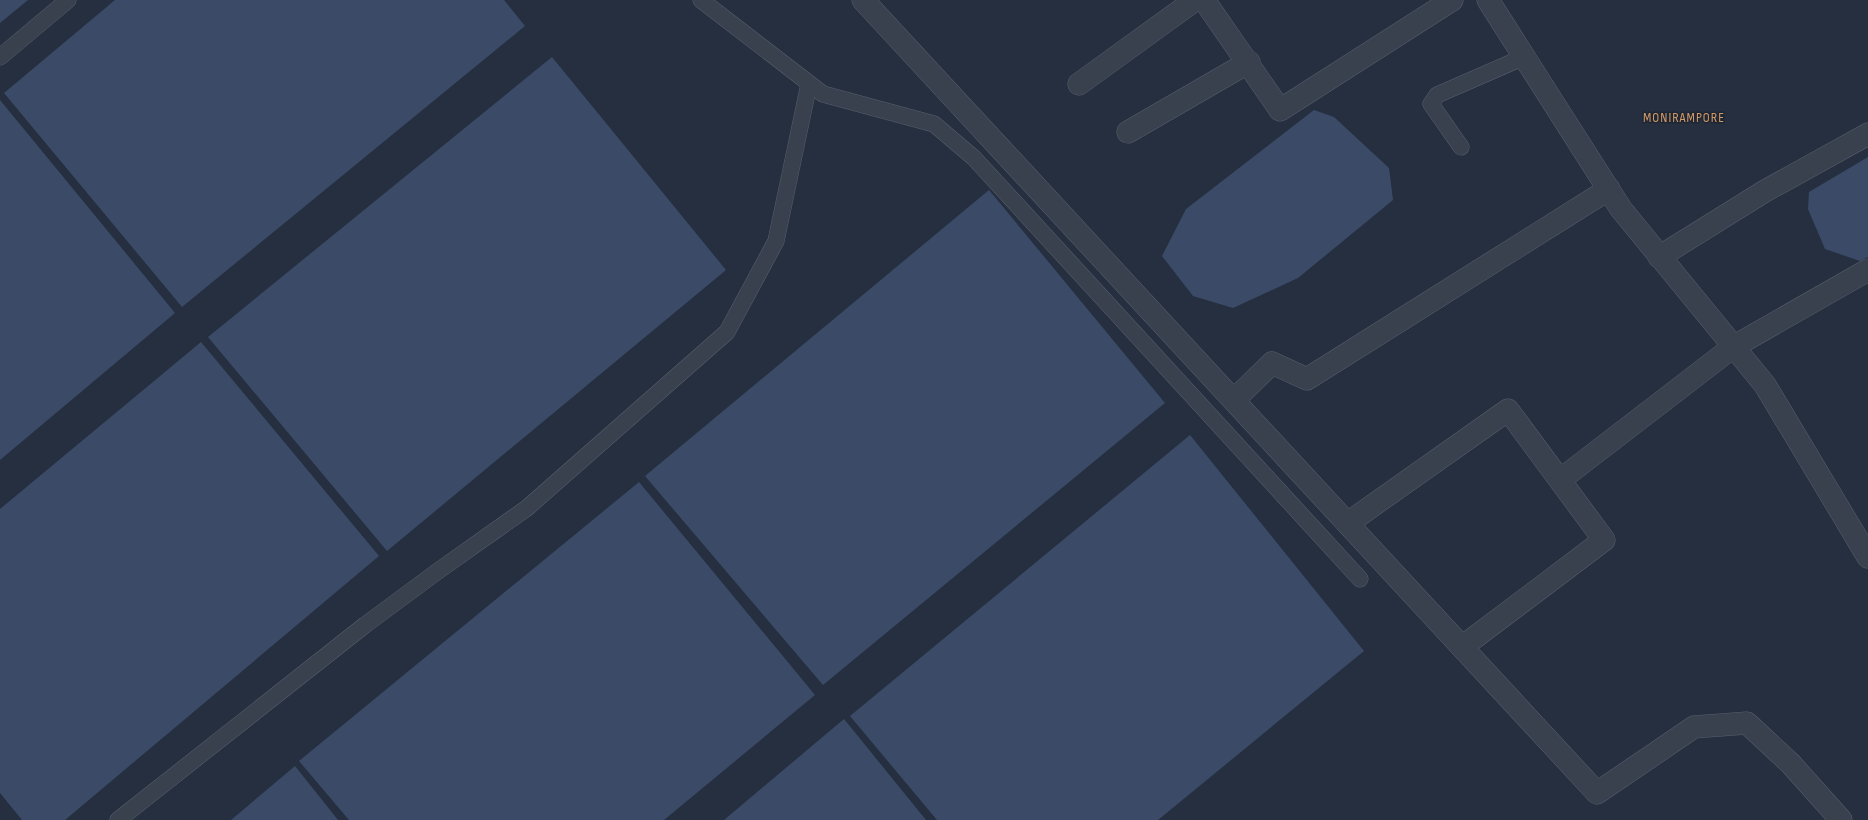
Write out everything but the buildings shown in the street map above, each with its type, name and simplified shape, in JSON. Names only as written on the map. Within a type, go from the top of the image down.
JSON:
[{"type":"street","points":[[863,0],[1598,793],[1694,727],[1747,723],[1791,764],[1833,818]]},
{"type":"street","points":[[1079,84],[1194,0]]},
{"type":"street","points":[[1204,0],[1249,62],[1280,110],[1452,0]]},
{"type":"street","points":[[1490,1],[1524,57],[1609,189],[1620,209],[1766,386],[1868,557]]},
{"type":"street","points":[[1128,132],[1249,62]]},
{"type":"street","points":[[1659,257],[1765,191],[1868,134]]},
{"type":"street","points":[[1234,400],[1272,364],[1307,379],[1609,189]]},
{"type":"street","points":[[1560,480],[1733,347],[1868,270]]},
{"type":"street","points":[[1348,523],[1508,410],[1604,540],[1462,647]]},
{"type":"lane","points":[[0,57],[68,0]]},
{"type":"lane","points":[[701,0],[823,94],[934,124],[974,158],[1360,579]]},
{"type":"lane","points":[[1461,147],[1431,104],[1433,99],[1437,95],[1524,57]]},
{"type":"lane","points":[[118,820],[366,625],[438,571],[527,508],[728,332],[776,240],[809,84]]},
{"type":"water","points":[[0,0],[28,0],[0,23]]},
{"type":"water","points":[[115,0],[504,0],[525,26],[182,307],[4,93]]},
{"type":"water","points":[[552,57],[726,270],[387,551],[208,337]]},
{"type":"water","points":[[0,100],[175,313],[0,460]]},
{"type":"water","points":[[1314,110],[1334,117],[1389,168],[1393,200],[1298,278],[1233,308],[1193,296],[1162,256],[1186,209]]},
{"type":"water","points":[[1868,157],[1868,257],[1860,261],[1825,249],[1808,209],[1809,192]]},
{"type":"water","points":[[989,190],[1165,403],[823,685],[645,476]]},
{"type":"water","points":[[201,342],[379,556],[65,820],[22,820],[0,793],[0,509]]},
{"type":"water","points":[[1190,435],[1364,651],[1158,820],[937,820],[850,716]]},
{"type":"water","points":[[639,482],[815,695],[664,820],[349,820],[299,761]]},
{"type":"water","points":[[844,719],[926,820],[724,820]]},
{"type":"water","points":[[295,766],[338,820],[231,820]]},
{"type":"district","name":"MONIRAMPORE","points":[[1684,117]]}]
